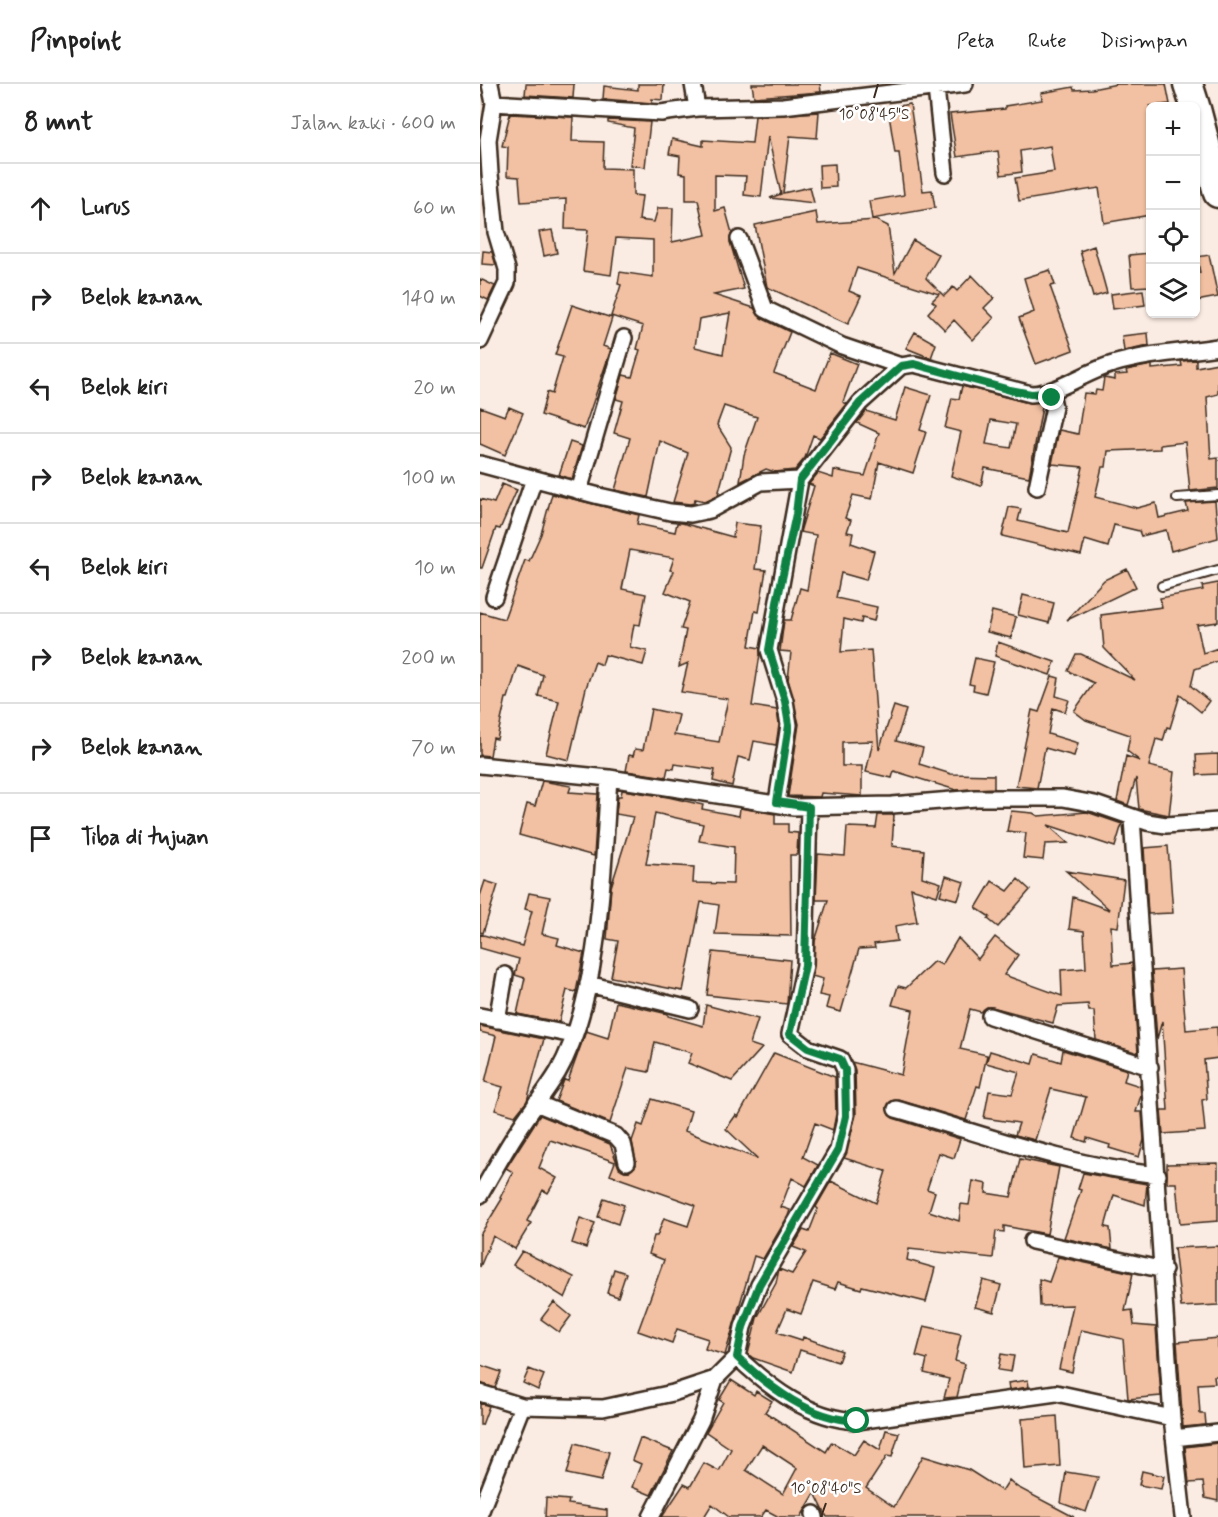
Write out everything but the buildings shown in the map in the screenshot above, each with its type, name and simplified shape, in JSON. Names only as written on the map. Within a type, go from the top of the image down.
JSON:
[{"type":"highway","points":[[1188,84],[1203,119],[1218,193]]},
{"type":"street","points":[[480,341],[507,283],[507,268],[496,232],[490,174],[488,140],[494,103],[490,84]]},
{"type":"street","points":[[693,84],[697,108]]},
{"type":"street","points":[[494,103],[661,113],[697,108],[783,106],[965,84]]},
{"type":"street","points":[[936,88],[945,172]]},
{"type":"street","points":[[739,239],[765,309],[842,346],[901,366],[914,364],[1031,394],[1048,393],[1093,370],[1115,363],[1218,347]]},
{"type":"street","points":[[579,491],[626,356],[624,338]]},
{"type":"street","points":[[777,802],[789,725],[785,701],[772,665],[770,643],[796,514],[800,480],[860,403],[901,366]]},
{"type":"street","points":[[1037,487],[1054,407],[1048,393]]},
{"type":"street","points":[[480,464],[579,491],[670,512],[691,514],[710,510],[761,483],[800,480]]},
{"type":"street","points":[[494,597],[534,479]]},
{"type":"street","points":[[480,765],[609,778],[809,807],[892,805],[976,798],[1063,798],[1095,804],[1132,818],[1166,825],[1218,821]]},
{"type":"street","points":[[480,1195],[558,1071],[573,1035],[588,984],[602,886],[609,778]]},
{"type":"street","points":[[651,1517],[701,1420],[715,1379],[737,1357],[743,1327],[759,1285],[838,1150],[846,1116],[845,1070],[840,1059],[808,1048],[790,1034],[805,965],[809,807]]},
{"type":"street","points":[[1132,818],[1158,1175],[1172,1418],[1183,1517]]},
{"type":"street","points":[[497,1020],[506,975]]},
{"type":"street","points":[[588,984],[690,1009]]},
{"type":"street","points":[[480,1016],[573,1035]]},
{"type":"street","points":[[990,1016],[1150,1067]]},
{"type":"street","points":[[536,1103],[616,1136],[623,1144],[627,1162]]},
{"type":"street","points":[[896,1108],[1048,1155],[1110,1170],[1158,1175]]},
{"type":"street","points":[[1032,1241],[1164,1270]]},
{"type":"street","points":[[737,1357],[765,1383],[816,1412],[844,1420],[867,1420],[1056,1393],[1172,1418]]},
{"type":"street","points":[[480,1393],[522,1406],[603,1408],[673,1393],[715,1379]]},
{"type":"street","points":[[480,1513],[522,1406]]},
{"type":"street","points":[[1174,1438],[1218,1433]]},
{"type":"lane","points":[[1177,498],[1218,495]]},
{"type":"lane","points":[[1162,586],[1218,570]]},
{"type":"route","points":[[857,1421],[829,1417],[816,1412],[765,1383],[737,1357],[743,1327],[759,1285],[838,1150],[846,1116],[845,1070],[840,1059],[826,1052],[808,1048],[793,1039],[790,1034],[805,965],[809,807],[794,807],[777,802],[789,725],[785,701],[772,665],[769,650],[770,637],[796,514],[800,480],[860,403],[880,382],[901,366],[914,364],[980,380],[1010,390],[1031,394],[1048,393],[1052,398]]}]
